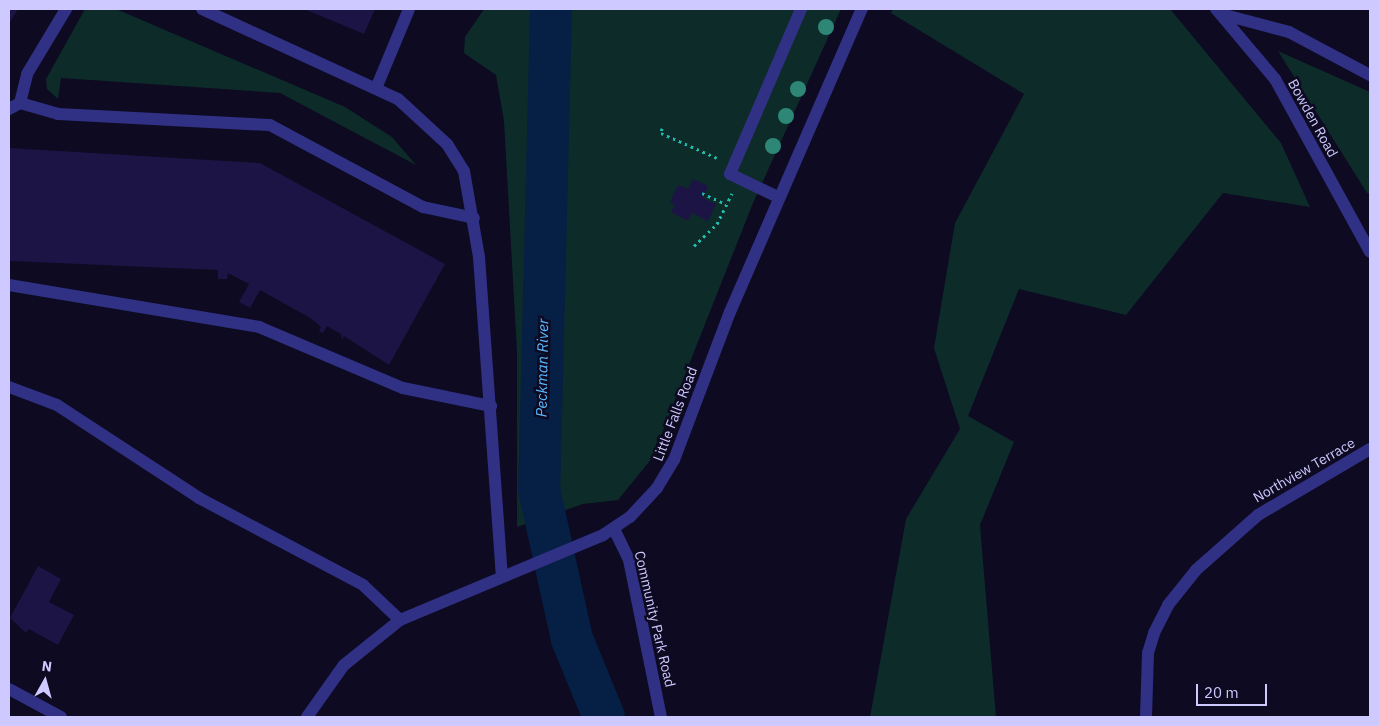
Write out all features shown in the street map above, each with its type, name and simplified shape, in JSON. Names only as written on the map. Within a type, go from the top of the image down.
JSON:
[{"type":"street","points":[[66,9],[27,74],[14,106],[58,114],[270,126],[423,207],[474,218]]},
{"type":"street","points":[[202,9],[376,86],[424,119],[447,144],[464,172],[474,218],[491,406],[502,576]]},
{"type":"street","points":[[376,86],[409,9]]},
{"type":"street","points":[[778,197],[730,174],[801,9]]},
{"type":"street","name":"Little Falls Road","points":[[306,717],[344,665],[400,620],[531,563],[591,541],[614,529],[644,503],[674,460],[778,197],[862,9]]},
{"type":"street","points":[[1219,11],[1289,32],[1370,75]]},
{"type":"street","name":"Bowden Road","points":[[1219,11],[1274,79],[1370,252]]},
{"type":"street","points":[[9,285],[260,328],[403,388],[491,406]]},
{"type":"street","points":[[9,387],[57,405],[199,498],[364,585],[400,620]]},
{"type":"street","name":"Northview Terrace","points":[[1146,717],[1147,660],[1154,633],[1168,605],[1196,570],[1258,514],[1370,449]]},
{"type":"street","name":"Community Park Road","points":[[614,529],[629,560],[661,717]]},
{"type":"street","points":[[9,689],[61,717]]},
{"type":"path","points":[[662,128],[660,133],[734,166]]},
{"type":"path","points":[[694,246],[717,224],[738,178]]},
{"type":"path","points":[[702,193],[726,204]]},
{"type":"green space","points":[[85,9],[116,9],[345,107],[392,137],[416,165],[280,93],[61,78],[58,99],[47,89],[46,79]]},
{"type":"green space","points":[[484,9],[841,9],[753,203],[652,458],[618,500],[583,504],[517,527],[517,352],[504,121],[496,75],[464,53],[465,37]]},
{"type":"green space","points":[[893,9],[1170,9],[1281,143],[1310,207],[1223,193],[1126,315],[1019,289],[968,416],[1014,442],[980,525],[996,717],[870,717],[906,519],[960,429],[934,348],[955,223],[1024,94],[891,13]]},
{"type":"green space","points":[[1278,51],[1370,92],[1370,193],[1367,193]]},
{"type":"building","points":[[9,9],[18,9],[9,24]]},
{"type":"building","points":[[304,9],[375,9],[364,34]]},
{"type":"building","points":[[9,148],[260,163],[445,264],[389,365],[344,336],[342,341],[341,334],[327,326],[323,333],[319,331],[321,327],[312,319],[260,290],[250,308],[239,302],[249,284],[228,273],[227,279],[218,279],[218,270],[10,261]]},
{"type":"building","points":[[693,179],[708,186],[703,198],[716,204],[708,221],[692,213],[688,221],[671,212],[675,205],[670,202],[678,185],[688,189]]},
{"type":"building","points":[[38,566],[61,579],[49,602],[74,615],[58,645],[29,629],[26,633],[10,618]]},
{"type":"waterway","name":"Peckman River","points":[[551,9],[539,489],[572,639],[604,717]]}]
